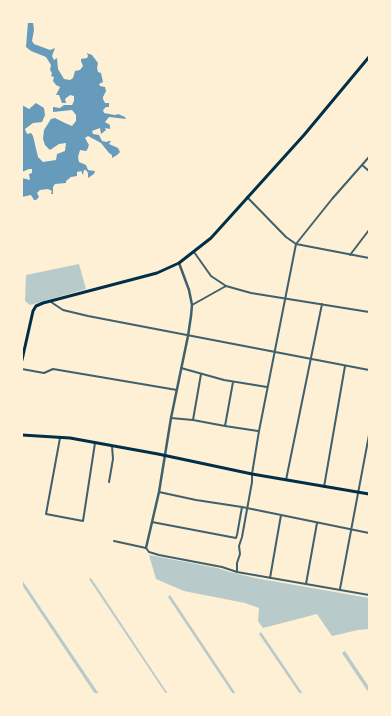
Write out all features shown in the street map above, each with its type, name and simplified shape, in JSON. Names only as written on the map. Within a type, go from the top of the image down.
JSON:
[{"type":"main road","points":[[22,360],[32,311],[36,306],[50,301],[157,274],[179,263],[211,238],[318,120],[369,57]]},
{"type":"main road","points":[[22,435],[60,436],[96,442],[252,474],[369,494]]},
{"type":"street","points":[[237,572],[237,563],[240,554],[239,546],[248,508],[259,431],[296,244],[332,199],[369,157]]},
{"type":"street","points":[[362,165],[369,171]]},
{"type":"street","points":[[247,197],[286,237],[296,244],[369,258]]},
{"type":"street","points":[[350,255],[369,230]]},
{"type":"street","points":[[194,252],[211,276],[226,286],[251,293],[369,312]]},
{"type":"street","points":[[146,548],[159,492],[171,418],[188,336],[192,305],[189,290],[179,263]]},
{"type":"street","points":[[192,305],[226,286]]},
{"type":"street","points":[[50,301],[68,312],[369,370]]},
{"type":"street","points":[[286,480],[322,304]]},
{"type":"street","points":[[324,486],[345,366]]},
{"type":"street","points":[[181,368],[233,382],[267,387]]},
{"type":"street","points":[[22,369],[44,373],[52,369],[177,390]]},
{"type":"street","points":[[193,420],[201,374]]},
{"type":"street","points":[[225,426],[233,382]]},
{"type":"street","points":[[171,418],[193,420],[259,431]]},
{"type":"street","points":[[340,589],[369,435]]},
{"type":"street","points":[[60,436],[46,514],[83,521],[96,442]]},
{"type":"street","points":[[109,482],[113,459],[112,445]]},
{"type":"street","points":[[159,492],[369,532]]},
{"type":"street","points":[[151,522],[236,538],[242,507]]},
{"type":"street","points":[[270,578],[281,515]]},
{"type":"street","points":[[306,584],[317,523]]},
{"type":"street","points":[[114,541],[146,548],[149,552],[159,556],[222,567],[237,572],[369,595]]},
{"type":"shaded area","points":[[79,264],[86,289],[30,305],[25,301],[26,275]]},
{"type":"shaded area","points":[[149,555],[217,568],[255,578],[369,598],[369,629],[332,636],[317,614],[263,628],[258,621],[259,608],[245,603],[184,591],[156,579]]},
{"type":"shaded area","points":[[91,578],[168,694],[166,694],[89,579]]},
{"type":"shaded area","points":[[22,580],[99,694],[95,694],[22,585]]},
{"type":"shaded area","points":[[170,595],[236,694],[233,694],[168,597]]},
{"type":"shaded area","points":[[261,632],[303,694],[300,694],[259,634]]},
{"type":"shaded area","points":[[345,651],[369,687],[369,693],[342,653]]},
{"type":"water","points":[[28,22],[33,22],[34,30],[32,41],[34,44],[50,50],[55,48],[52,56],[54,60],[57,58],[58,69],[64,79],[70,80],[73,78],[75,71],[80,70],[83,66],[81,59],[87,58],[87,53],[92,55],[98,63],[98,72],[101,73],[103,82],[99,84],[100,86],[105,87],[106,91],[103,99],[105,103],[109,103],[109,107],[106,107],[103,110],[104,113],[115,115],[118,114],[126,119],[109,117],[105,122],[110,125],[110,129],[105,128],[106,130],[101,134],[100,128],[92,131],[93,134],[99,135],[102,141],[111,141],[109,144],[118,148],[120,152],[117,155],[112,158],[112,155],[101,143],[88,136],[85,138],[89,145],[87,150],[80,150],[78,157],[79,162],[86,165],[88,170],[95,171],[94,174],[88,178],[88,173],[86,170],[84,170],[83,175],[81,171],[77,172],[77,176],[71,177],[66,181],[66,183],[55,184],[53,187],[53,194],[51,194],[52,191],[48,189],[40,190],[37,193],[39,197],[36,200],[34,200],[31,195],[22,197],[22,178],[30,180],[29,174],[32,173],[32,169],[22,172],[22,105],[29,109],[36,103],[44,108],[45,115],[42,122],[33,123],[25,129],[27,134],[31,133],[33,136],[38,157],[43,162],[56,160],[57,154],[65,151],[66,143],[59,144],[50,150],[45,145],[43,139],[44,130],[51,119],[55,118],[72,126],[76,121],[76,115],[72,110],[53,112],[53,107],[60,108],[64,105],[72,105],[74,96],[70,95],[65,99],[66,103],[62,103],[59,95],[56,95],[60,87],[53,81],[54,77],[51,76],[52,73],[50,70],[51,65],[46,57],[31,51],[26,47]]}]
